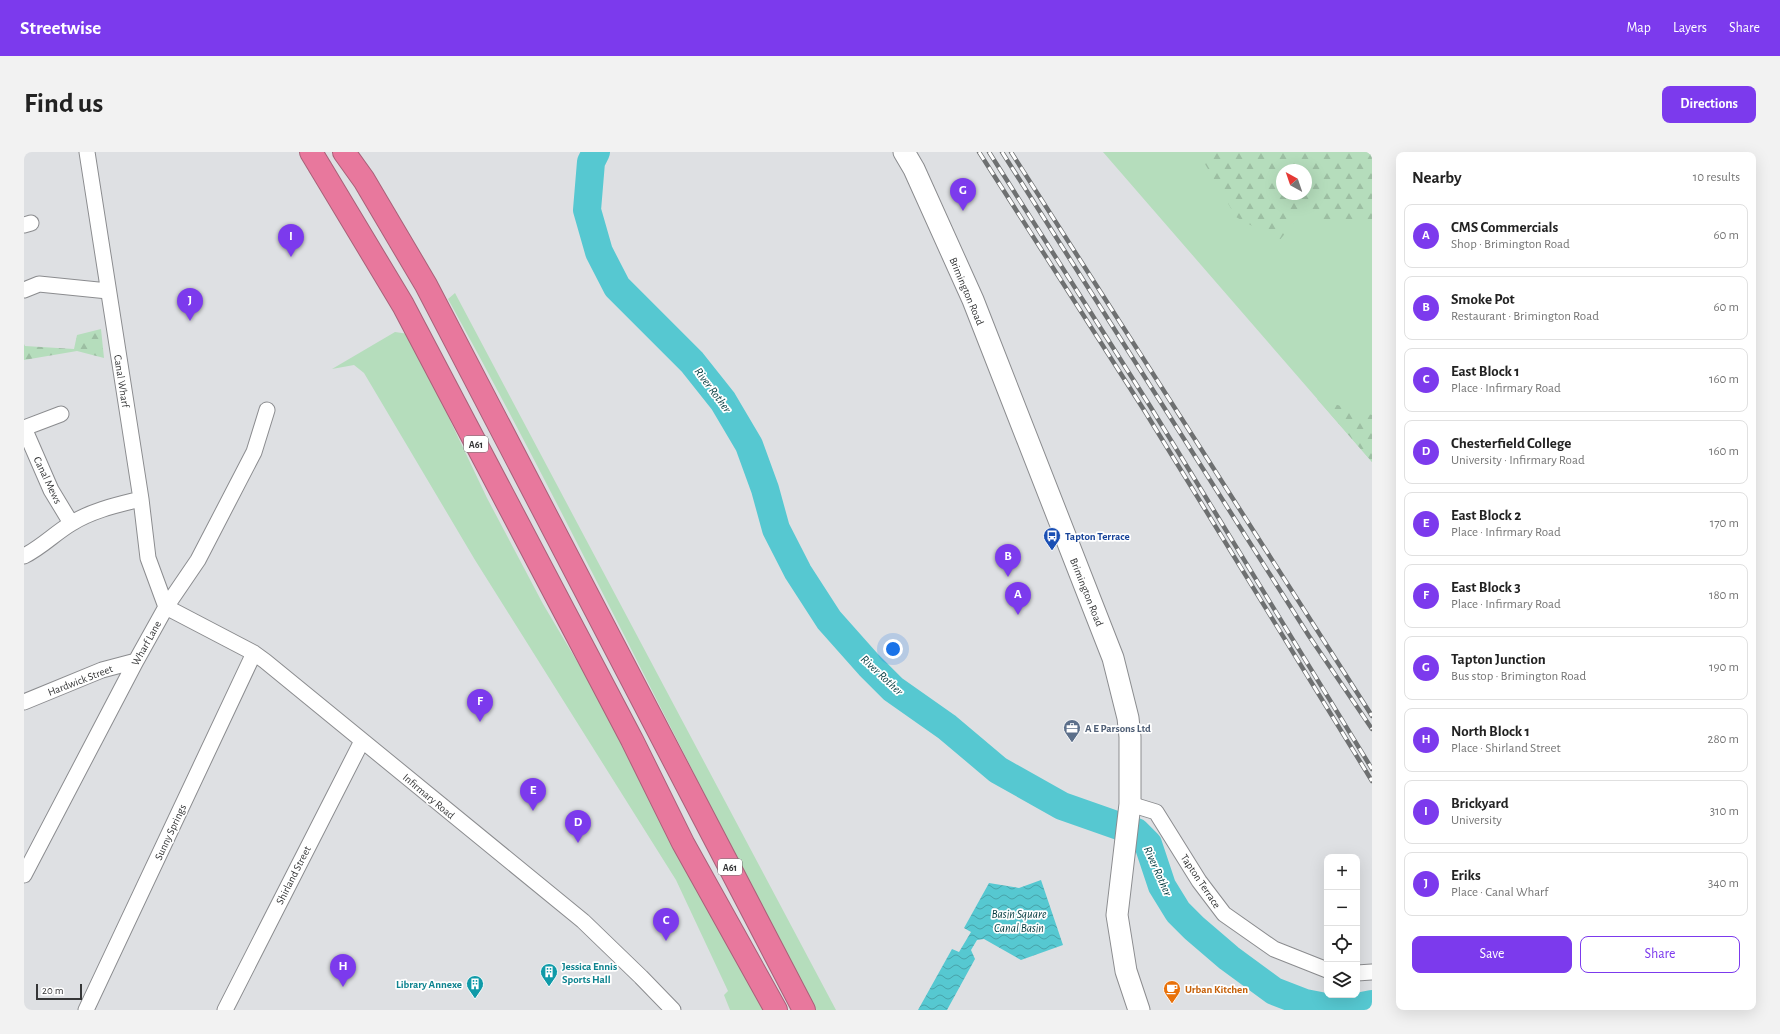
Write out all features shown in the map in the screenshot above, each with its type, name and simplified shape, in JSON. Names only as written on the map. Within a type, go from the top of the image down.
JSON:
[{"type":"highway","name":"A61","points":[[312,152],[402,305],[628,733],[684,843],[776,1010]]},
{"type":"highway","name":"A61","points":[[344,152],[364,180],[426,285],[804,1010]]},
{"type":"main road","name":"Brimington Road","points":[[904,152],[914,169],[972,300],[1113,658],[1128,718],[1130,737],[1130,804],[1117,915],[1126,971],[1139,1010]]},
{"type":"street","name":"Canal Wharf","points":[[87,152],[141,499],[148,558],[166,607]]},
{"type":"street","points":[[24,290],[39,284],[108,290]]},
{"type":"street","name":"Wharf Lane","points":[[24,876],[136,661],[166,607],[198,560],[254,452],[267,410]]},
{"type":"street","name":"Canal Mews","points":[[61,414],[24,428],[51,490],[71,523]]},
{"type":"street","points":[[24,556],[40,548],[71,523],[102,508],[141,499]]},
{"type":"street","name":"Infirmary Road","points":[[166,607],[254,653],[583,921],[673,1010]]},
{"type":"street","name":"Sunny Springs","points":[[86,1010],[254,653]]},
{"type":"street","name":"Hardwick Street","points":[[24,702],[102,670],[136,661]]},
{"type":"street","name":"Shirland Street","points":[[225,1010],[362,741]]},
{"type":"street","name":"Tapton Terrace","points":[[1130,804],[1156,812],[1199,881],[1224,914],[1274,949],[1324,969]]},
{"type":"street","points":[[1360,973],[1372,972]]},
{"type":"green space","points":[[1103,152],[1372,152],[1372,462]]},
{"type":"green space","points":[[1198,152],[1372,152],[1372,223],[1333,223],[1303,211],[1279,241],[1236,217]]},
{"type":"green space","points":[[455,293],[836,1010],[816,1010],[496,387],[448,299]]},
{"type":"green space","points":[[101,329],[104,358],[77,351],[24,360],[24,344],[25,346],[74,349],[77,335]]},
{"type":"green space","points":[[395,332],[409,334],[487,498],[543,604],[609,715],[765,1010],[730,1010],[724,995],[728,991],[676,880],[475,560],[364,373],[354,365],[332,369]]},
{"type":"green space","points":[[1317,399],[1372,415],[1372,462]]},
{"type":"water","name":"Basin Square Canal Basin","points":[[1041,880],[1063,945],[1021,960],[984,939],[977,940],[971,950],[975,959],[947,1010],[918,1010],[952,949],[959,952],[971,932],[964,928],[989,883],[1019,888]]},
{"type":"waterway","name":"River Rother","points":[[596,152],[591,162],[587,210],[599,252],[617,287],[692,362],[723,401],[749,445],[765,489],[776,529],[798,572],[829,620],[869,665],[893,689],[947,727],[998,770],[1062,806],[1136,832],[1148,844],[1162,886],[1178,912],[1229,958],[1274,991],[1305,1003],[1341,1010],[1372,1004]]},
{"type":"railway","points":[[979,152],[1144,410],[1372,781]]},
{"type":"railway","points":[[989,152],[1150,406],[1372,769]]},
{"type":"railway","points":[[1002,152],[1309,636],[1372,729]]},
{"type":"railway","points":[[1011,152],[1372,716]]},
{"type":"place","name":"Tapton Junction","points":[[963,211]]},
{"type":"place","name":"Brickyard","points":[[291,257]]},
{"type":"place","name":"Eriks","points":[[190,321]]},
{"type":"place","name":"Tapton Terrace","points":[[1052,551]]},
{"type":"place","name":"Smoke Pot","points":[[1008,577]]},
{"type":"place","name":"CMS Commercials","points":[[1018,615]]},
{"type":"place","name":"East Block 3","points":[[480,722]]},
{"type":"place","name":"A E Parsons Ltd","points":[[1072,743]]},
{"type":"place","name":"East Block 2","points":[[533,811]]},
{"type":"place","name":"Chesterfield College","points":[[578,843]]},
{"type":"place","name":"East Block 1","points":[[666,941]]},
{"type":"place","name":"North Block 1","points":[[343,987]]},
{"type":"place","name":"Jessica Ennis Sports Hall","points":[[549,987]]},
{"type":"place","name":"Library Annexe","points":[[475,999]]},
{"type":"place","name":"Urban Kitchen","points":[[1172,1004]]}]
